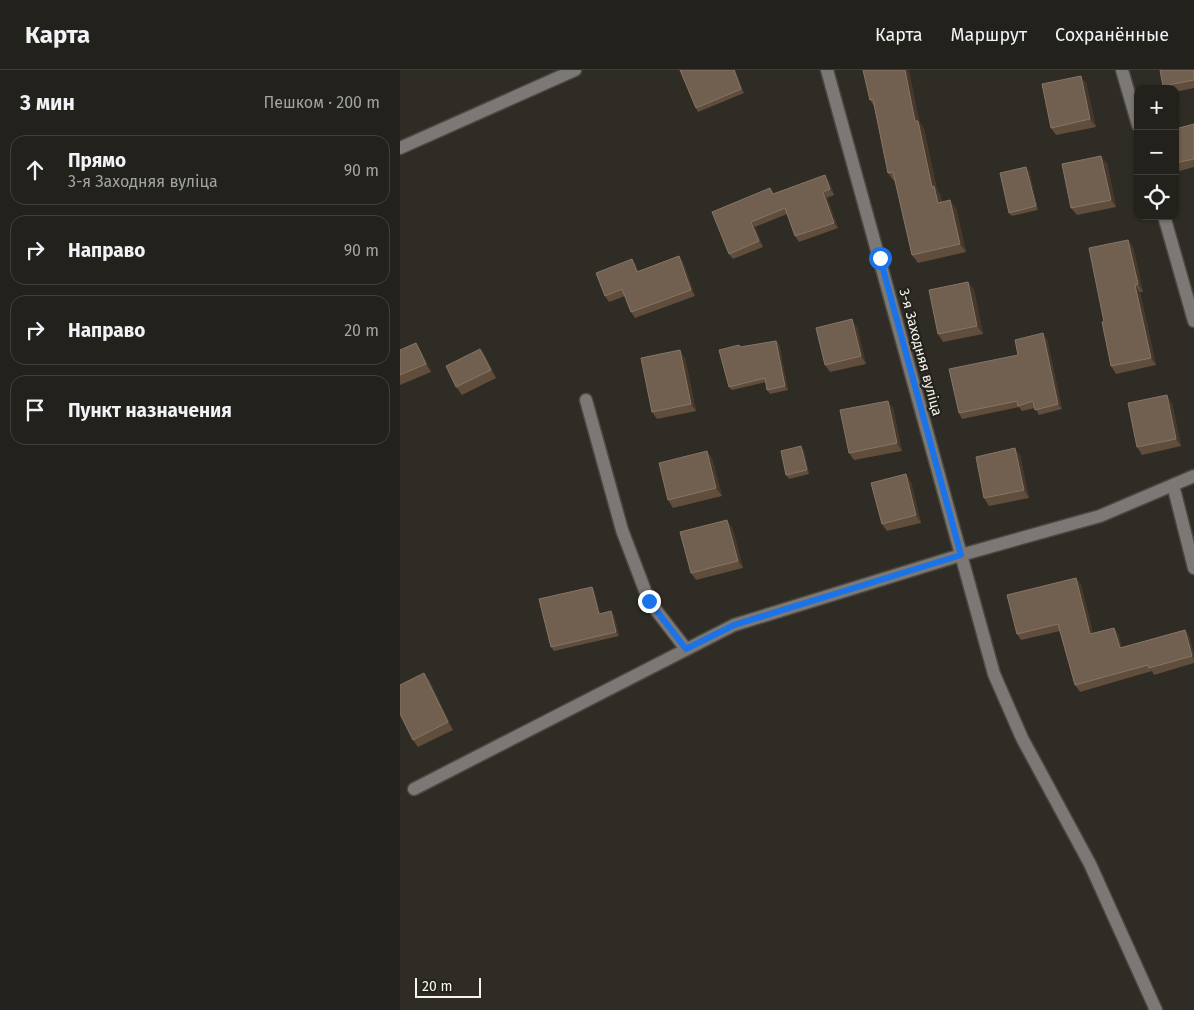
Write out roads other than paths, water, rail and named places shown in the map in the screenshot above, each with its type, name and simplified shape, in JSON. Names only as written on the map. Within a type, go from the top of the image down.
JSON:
[{"type":"street","points":[[400,148],[575,70]]},
{"type":"street","name":"3-я Заходняя вуліца","points":[[827,70],[994,674],[1022,738],[1090,864],[1156,1010]]},
{"type":"street","points":[[1122,70],[1134,112]]},
{"type":"street","points":[[1165,220],[1194,321]]},
{"type":"street","points":[[586,400],[622,530],[649,601],[686,649]]},
{"type":"street","points":[[414,789],[734,625],[961,555],[1100,516],[1194,476]]},
{"type":"street","points":[[1173,485],[1194,568]]}]
